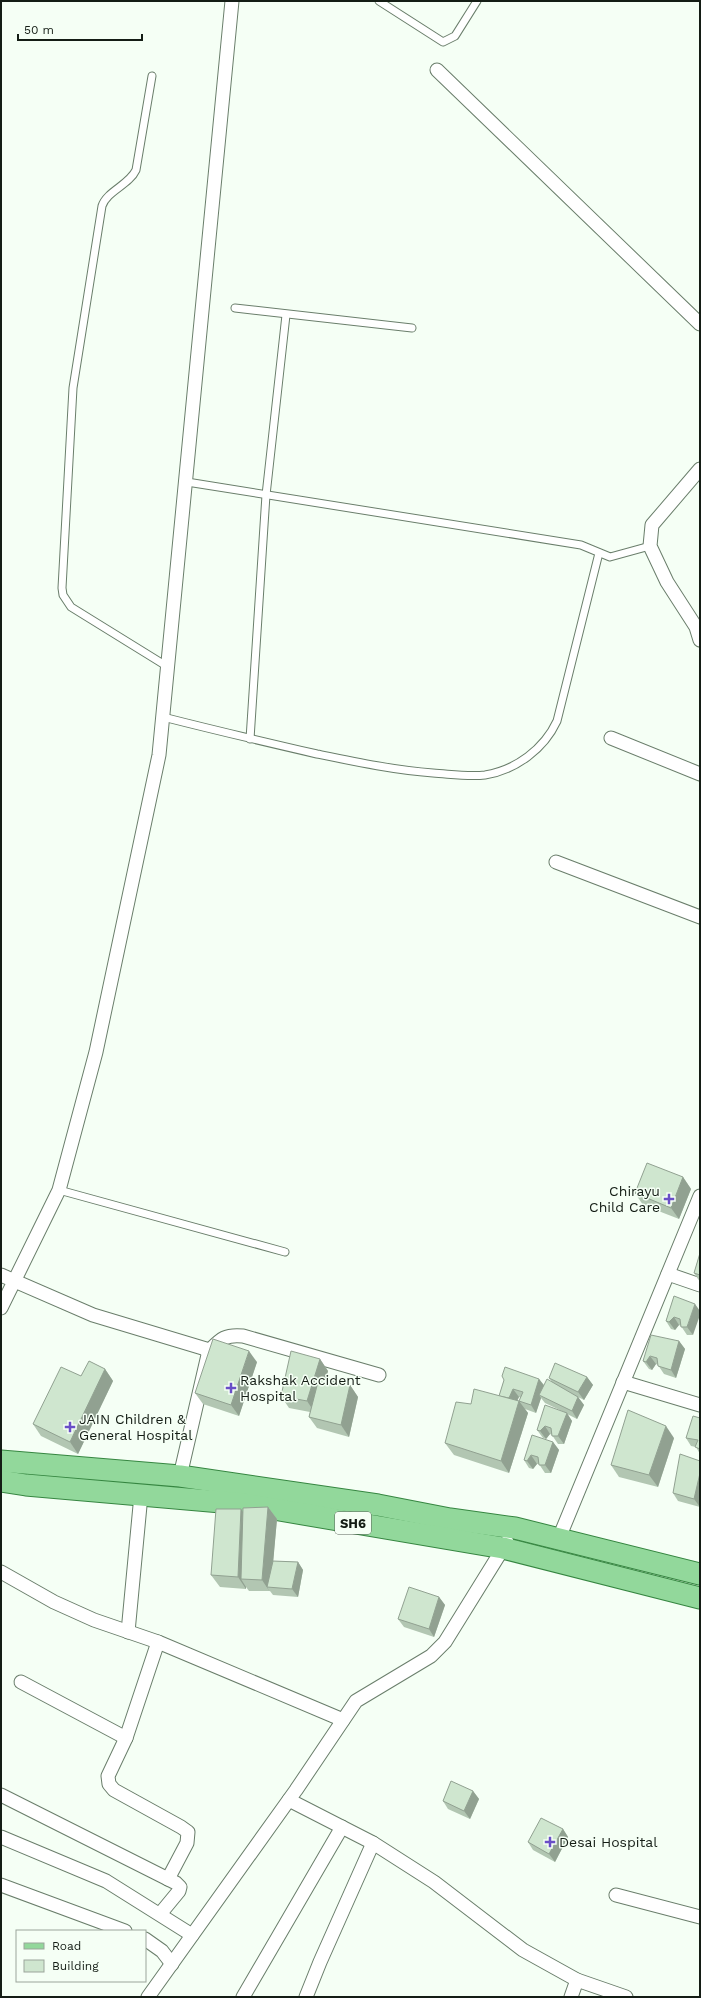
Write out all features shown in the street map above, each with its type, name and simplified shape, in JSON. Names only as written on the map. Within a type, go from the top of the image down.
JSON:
[{"type":"main road","name":"SH6","points":[[1,1461],[180,1476],[378,1505],[450,1519],[515,1528],[700,1574]]},
{"type":"main road","name":"SH6","points":[[1,1481],[26,1485],[244,1504],[503,1548],[700,1598]]},
{"type":"street","points":[[1,1308],[59,1190],[96,1052],[159,755],[232,1]]},
{"type":"street","points":[[437,70],[700,324]]},
{"type":"street","points":[[700,469],[652,525],[650,546],[666,582],[696,627],[700,640]]},
{"type":"street","points":[[611,738],[700,774]]},
{"type":"street","points":[[556,862],[700,917]]},
{"type":"street","points":[[560,1538],[700,1196]]},
{"type":"street","points":[[668,1274],[700,1285]]},
{"type":"street","points":[[1,1275],[93,1315],[204,1348],[208,1352]]},
{"type":"street","points":[[180,1476],[208,1352],[220,1340],[230,1335],[243,1336],[379,1375]]},
{"type":"street","points":[[624,1382],[700,1405]]},
{"type":"street","points":[[128,1632],[141,1495]]},
{"type":"street","points":[[148,1997],[289,1800],[356,1701],[431,1656],[445,1642],[515,1528]]},
{"type":"street","points":[[1,1572],[54,1602],[94,1620],[158,1642],[343,1720]]},
{"type":"street","points":[[158,1642],[126,1738],[108,1776],[109,1784],[114,1790],[188,1832],[187,1843],[168,1879]]},
{"type":"street","points":[[21,1682],[126,1738]]},
{"type":"street","points":[[1,1795],[168,1879],[180,1887],[179,1891],[160,1914]]},
{"type":"street","points":[[289,1800],[373,1843],[434,1882],[523,1950],[577,1980],[626,1997]]},
{"type":"street","points":[[243,1997],[342,1827]]},
{"type":"street","points":[[1,1837],[106,1881],[192,1935]]},
{"type":"street","points":[[306,1997],[373,1843]]},
{"type":"street","points":[[1,1885],[122,1930]]},
{"type":"street","points":[[616,1895],[700,1917]]},
{"type":"street","points":[[146,1940],[162,1951],[172,1964]]},
{"type":"street","points":[[571,1997],[577,1980]]},
{"type":"lane","points":[[379,1],[443,42],[455,36],[477,1]]},
{"type":"lane","points":[[152,76],[136,170],[133,175],[105,200],[102,206],[73,388],[62,588],[66,601],[71,608],[168,667]]},
{"type":"lane","points":[[235,308],[286,315],[412,328]]},
{"type":"lane","points":[[250,739],[266,495],[286,315]]},
{"type":"lane","points":[[186,482],[581,545],[610,557],[650,546]]},
{"type":"lane","points":[[163,718],[383,768],[475,776],[499,771],[514,765],[545,742],[557,720],[599,553]]},
{"type":"lane","points":[[59,1190],[286,1252]]},
{"type":"building","points":[[647,1163],[683,1177],[671,1208],[635,1193]]},
{"type":"building","points":[[700,1253],[700,1275],[694,1273]]},
{"type":"building","points":[[674,1296],[695,1304],[687,1327],[681,1327],[680,1319],[674,1317],[669,1322],[666,1321]]},
{"type":"building","points":[[651,1335],[679,1341],[671,1370],[658,1366],[657,1358],[650,1356],[646,1362],[643,1361]]},
{"type":"building","points":[[213,1339],[249,1351],[231,1405],[195,1393]]},
{"type":"building","points":[[291,1351],[320,1359],[307,1401],[281,1396]]},
{"type":"building","points":[[89,1361],[105,1369],[70,1442],[33,1424],[61,1367],[81,1376]]},
{"type":"building","points":[[555,1363],[587,1377],[578,1392],[549,1378]]},
{"type":"building","points":[[505,1367],[539,1379],[531,1405],[519,1401],[523,1392],[513,1389],[509,1398],[499,1396],[504,1380],[502,1376]]},
{"type":"building","points":[[319,1378],[350,1385],[341,1425],[309,1417]]},
{"type":"building","points":[[547,1379],[578,1397],[572,1411],[539,1395]]},
{"type":"building","points":[[474,1389],[519,1401],[501,1461],[445,1443],[456,1402],[471,1404]]},
{"type":"building","points":[[545,1405],[567,1413],[558,1436],[552,1436],[551,1428],[545,1426],[540,1431],[537,1430]]},
{"type":"building","points":[[628,1410],[666,1426],[649,1475],[611,1465]]},
{"type":"building","points":[[693,1416],[700,1418],[700,1449],[695,1447],[698,1440],[686,1438]]},
{"type":"building","points":[[532,1435],[553,1442],[545,1465],[539,1465],[538,1457],[531,1455],[527,1461],[524,1460]]},
{"type":"building","points":[[680,1454],[700,1461],[700,1473],[694,1499],[673,1493]]},
{"type":"building","points":[[268,1507],[262,1580],[241,1579],[243,1508]]},
{"type":"building","points":[[216,1509],[241,1509],[238,1577],[211,1575]]},
{"type":"building","points":[[273,1561],[298,1562],[292,1589],[267,1587]]},
{"type":"building","points":[[409,1587],[439,1597],[429,1629],[398,1619]]},
{"type":"building","points":[[451,1781],[473,1791],[464,1811],[443,1801]]},
{"type":"building","points":[[541,1818],[563,1829],[549,1854],[528,1842]]},
{"type":"place","name":"Chirayu Child Care","points":[[669,1199]]},
{"type":"place","name":"Rakshak Accident Hospital","points":[[231,1388]]},
{"type":"place","name":"JAIN Children & General Hospital","points":[[70,1427]]},
{"type":"place","name":"Desai Hospital","points":[[550,1842]]}]
